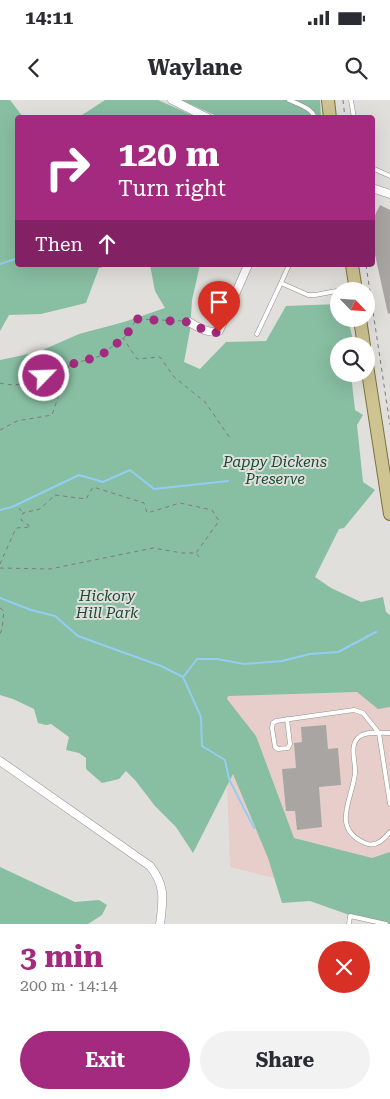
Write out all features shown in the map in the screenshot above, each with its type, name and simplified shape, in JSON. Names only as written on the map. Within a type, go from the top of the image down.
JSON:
[{"type":"main road","points":[[328,100],[330,115]]},
{"type":"main road","points":[[352,267],[355,282]]},
{"type":"main road","points":[[370,382],[389,506]]},
{"type":"street","points":[[172,100],[202,115]]},
{"type":"street","points":[[375,189],[390,194]]},
{"type":"street","points":[[189,322],[208,332],[219,332],[247,267]]},
{"type":"street","points":[[0,761],[150,866],[156,873],[162,889],[160,924]]},
{"type":"lane","points":[[289,100],[311,110],[314,115]]},
{"type":"lane","points":[[351,100],[354,115]]},
{"type":"lane","points":[[375,169],[390,176]]},
{"type":"lane","points":[[257,334],[288,267]]},
{"type":"lane","points":[[281,283],[308,295],[330,293]]},
{"type":"lane","points":[[287,719],[290,744],[288,748],[278,749],[275,746],[272,728],[273,723],[276,721],[287,719],[354,710],[363,713],[379,733],[390,804]]},
{"type":"lane","points":[[390,733],[370,733],[360,736],[354,743],[355,772],[345,809],[347,826],[355,839],[368,845],[381,842],[390,832]]},
{"type":"lane","points":[[349,924],[350,916],[369,922],[386,924]]},
{"type":"path","points":[[343,100],[346,115]]},
{"type":"path","points":[[366,267],[390,425]]},
{"type":"path","points":[[0,383],[10,386],[32,382],[69,365],[100,356],[124,338],[137,319],[189,322]]},
{"type":"path","points":[[124,338],[137,359],[160,357],[174,377],[205,402],[230,438]]},
{"type":"path","points":[[0,430],[17,421],[52,415],[69,365]]},
{"type":"path","points":[[23,513],[40,508],[55,495],[86,499],[93,487],[144,502],[147,513],[180,503],[212,510],[219,521],[196,554]]},
{"type":"path","points":[[19,508],[23,513]]},
{"type":"path","points":[[0,564],[16,528],[31,527],[21,520],[23,513]]},
{"type":"path","points":[[0,568],[50,569],[153,548],[196,554],[199,557]]},
{"type":"path","points":[[0,608],[4,611],[0,634]]},
{"type":"shaded area","points":[[390,691],[390,907],[230,867],[226,752],[227,696]]},
{"type":"green space","points":[[0,100],[10,100],[21,115],[15,115],[15,267],[103,267],[99,268],[86,303],[41,314],[9,315],[0,331]]},
{"type":"green space","points":[[105,100],[158,100],[192,115],[82,115]]},
{"type":"green space","points":[[181,100],[320,100],[321,115],[215,115]]},
{"type":"green space","points":[[150,267],[200,267],[192,300],[190,330],[184,362],[200,369],[226,342],[266,341],[286,306],[330,304],[330,328],[350,328],[352,337],[330,337],[330,382],[352,382],[355,410],[363,415],[357,425],[363,482],[375,490],[344,528],[339,529],[315,577],[331,588],[361,602],[383,597],[386,612],[390,615],[390,707],[378,709],[357,692],[228,696],[227,699],[256,736],[294,838],[372,858],[390,852],[390,924],[375,924],[310,901],[282,903],[268,858],[233,774],[193,853],[176,827],[155,806],[126,771],[119,779],[102,783],[86,769],[86,758],[79,753],[66,750],[69,737],[51,724],[38,723],[34,709],[0,695],[0,360],[38,352],[79,334],[124,322],[165,308],[155,291]]},
{"type":"green space","points":[[0,867],[75,902],[99,900],[107,905],[102,915],[88,924],[0,924]]},
{"type":"building","points":[[380,205],[390,210],[390,313],[388,314],[375,255],[375,215]]},
{"type":"building","points":[[326,725],[328,749],[338,748],[341,785],[319,787],[322,827],[297,830],[295,811],[286,811],[282,769],[296,768],[294,743],[302,742],[301,727]]},
{"type":"waterway","points":[[0,264],[15,259]]},
{"type":"waterway","points":[[0,510],[12,507],[79,475],[103,482],[130,470],[154,489],[228,481]]},
{"type":"waterway","points":[[0,598],[31,610],[55,616],[78,636],[161,666],[183,677],[201,717],[202,746],[225,760],[229,779],[254,828]]},
{"type":"waterway","points":[[184,676],[197,659],[217,659],[244,664],[282,661],[310,654],[338,652],[376,632]]},
{"type":"route","points":[[44,376],[69,365],[100,356],[124,338],[137,319],[189,322],[208,332],[219,332]]},
{"type":"park label","name":"Pappy Dickens Preserve","points":[[275,470]]},
{"type":"park label","name":"Hickory Hill Park","points":[[107,604]]}]
